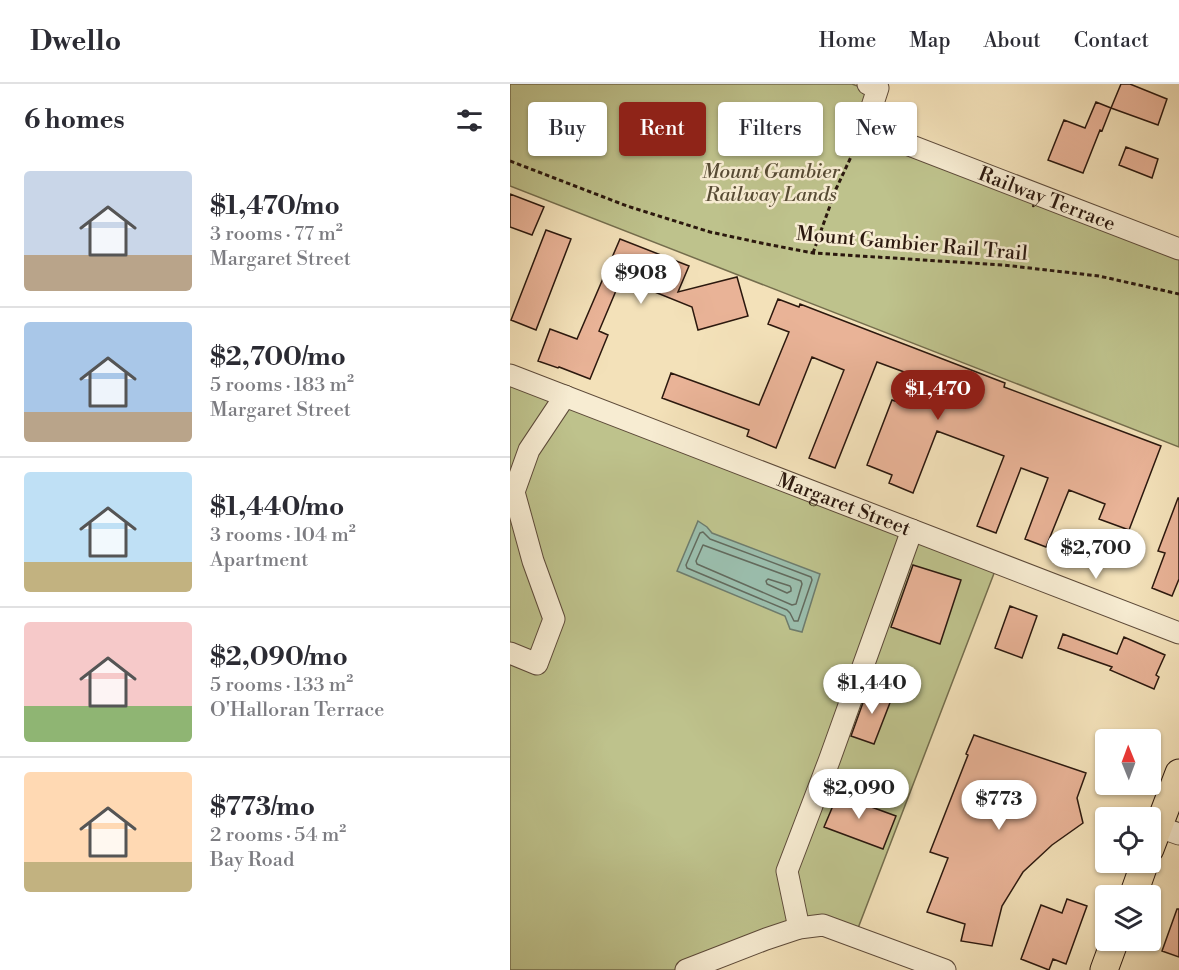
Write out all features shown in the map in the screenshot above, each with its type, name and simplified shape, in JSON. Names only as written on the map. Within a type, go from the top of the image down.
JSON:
[{"type":"main road","points":[[1163,837],[1179,772]]},
{"type":"main road","points":[[1104,970],[1111,951]]},
{"type":"street","points":[[871,102],[875,85]]},
{"type":"street","name":"Railway Terrace","points":[[917,148],[1179,249]]},
{"type":"street","name":"Margaret Street","points":[[510,375],[1179,633]]},
{"type":"street","points":[[510,654],[537,664],[554,619],[533,561],[514,492],[529,450],[565,396]]},
{"type":"street","points":[[799,928],[787,871],[912,530]]},
{"type":"street","points":[[690,969],[799,928],[823,925],[945,970]]},
{"type":"path","points":[[813,253],[836,189],[852,156]]},
{"type":"path","name":"Mount Gambier Rail Trail","points":[[510,162],[627,206],[710,232],[813,253],[1003,265],[1089,274],[1179,294]]},
{"type":"green space","name":"Mount Gambier Railway Lands","points":[[510,84],[852,84],[871,91],[867,102],[835,102],[835,156],[917,156],[1179,256],[1179,447],[510,186]]},
{"type":"green space","points":[[510,375],[998,563],[855,936],[823,925],[686,970],[510,970]]},
{"type":"water","points":[[698,521],[712,533],[820,574],[802,632],[790,629],[785,616],[677,571]]},
{"type":"building","points":[[1121,84],[1130,84],[1167,99],[1158,125],[1111,108]]},
{"type":"building","points":[[1096,102],[1111,108],[1083,173],[1048,160],[1064,120],[1085,128]]},
{"type":"building","points":[[1126,147],[1158,159],[1152,178],[1119,165]]},
{"type":"building","points":[[510,194],[544,207],[532,235],[510,227]]},
{"type":"building","points":[[546,230],[571,239],[536,330],[511,320]]},
{"type":"building","points":[[620,239],[689,266],[678,292],[737,277],[748,316],[698,330],[692,307],[635,284],[632,292],[618,286],[599,331],[608,335],[590,379],[538,361],[550,329],[577,339]]},
{"type":"building","points":[[778,299],[799,307],[800,304],[1005,383],[1004,387],[1161,446],[1129,530],[1099,519],[1105,504],[1069,490],[1046,547],[1025,539],[1048,478],[1021,468],[996,533],[977,526],[1004,456],[937,431],[913,493],[889,483],[892,475],[867,465],[892,400],[904,404],[915,376],[877,362],[835,468],[809,458],[844,370],[812,357],[776,448],[747,436],[749,430],[662,398],[671,373],[759,405],[789,332],[768,324]]},
{"type":"building","points":[[1178,498],[1179,579],[1172,596],[1152,588],[1165,553],[1158,551]]},
{"type":"building","points":[[913,565],[961,580],[940,644],[891,627]]},
{"type":"building","points":[[1010,606],[1037,616],[1022,658],[995,648]]},
{"type":"building","points":[[1063,634],[1117,654],[1124,637],[1165,655],[1156,675],[1159,677],[1154,689],[1110,670],[1112,667],[1058,648]]},
{"type":"building","points":[[869,686],[893,695],[874,744],[851,736]]},
{"type":"building","points":[[974,735],[1086,773],[1077,798],[1083,823],[1052,845],[1023,872],[1002,906],[992,946],[961,941],[965,924],[927,912],[948,858],[930,852]]},
{"type":"building","points":[[840,789],[857,796],[855,801],[896,816],[883,849],[824,827],[832,808],[830,804],[832,797],[838,796]]},
{"type":"building","points":[[1067,899],[1087,906],[1066,964],[1053,959],[1049,970],[1021,959],[1041,905],[1062,913]]},
{"type":"building","points":[[1177,909],[1179,909],[1179,957],[1162,951]]}]
